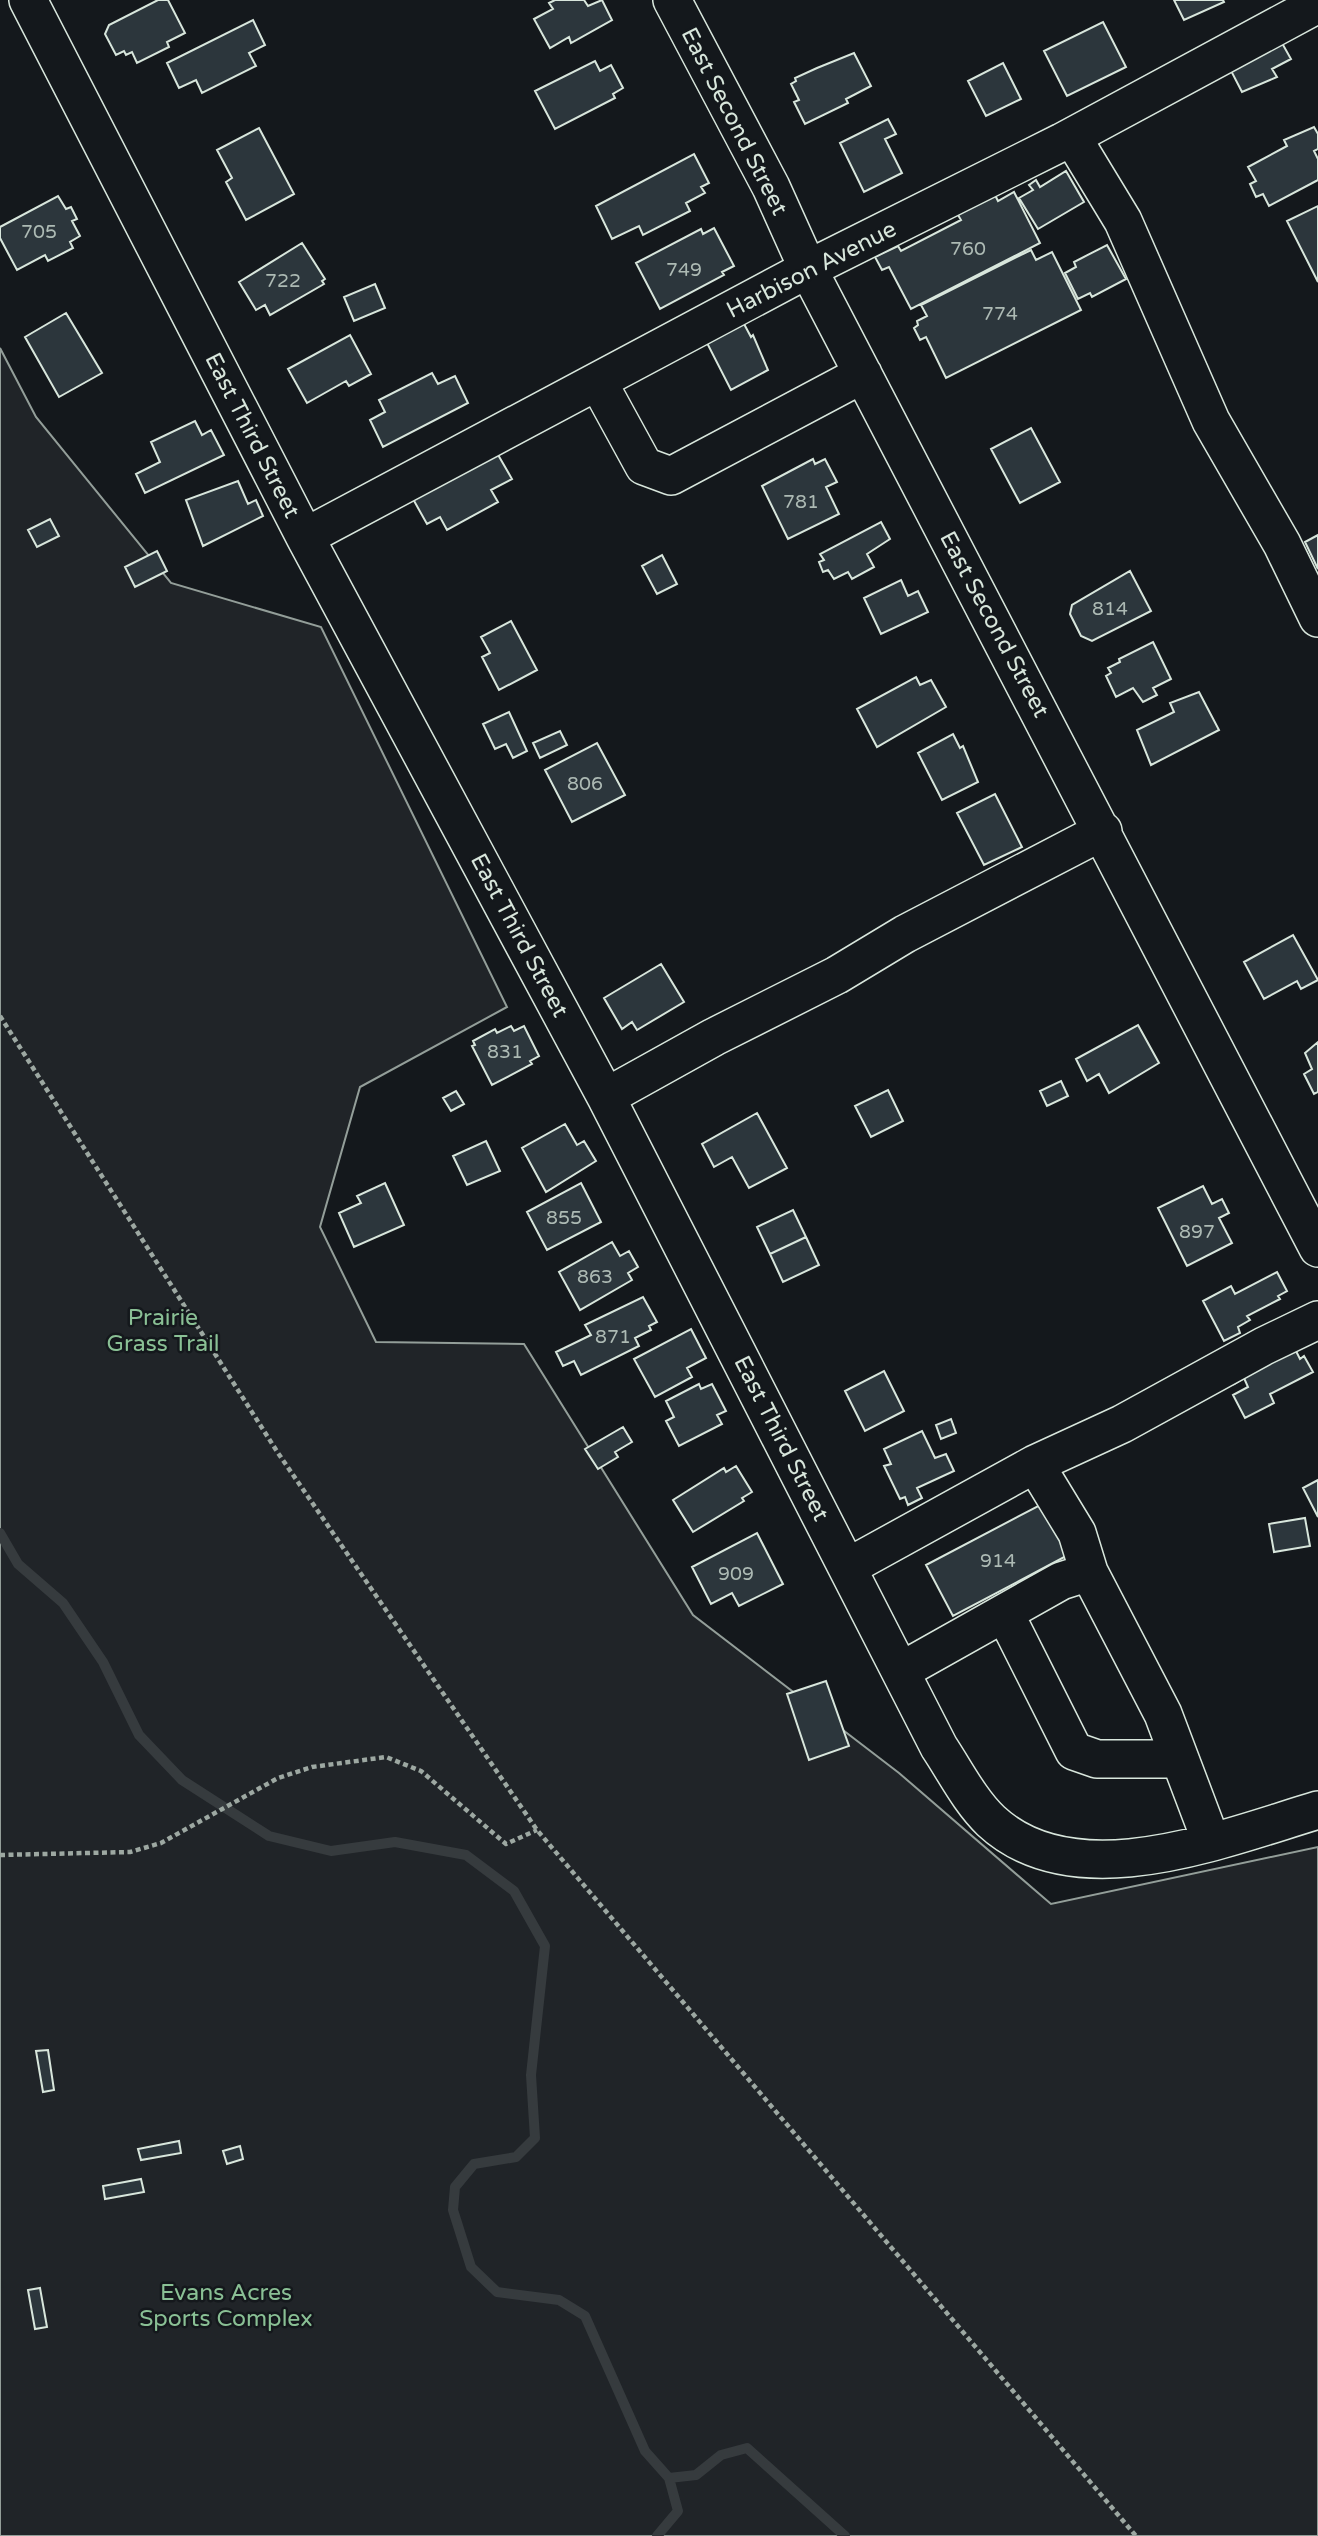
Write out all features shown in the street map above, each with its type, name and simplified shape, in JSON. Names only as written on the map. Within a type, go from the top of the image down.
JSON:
[{"type":"street","name":"East Third Street","points":[[28,0],[305,537],[606,1097],[939,1747],[990,1820],[1035,1849],[1065,1857],[1097,1859],[1135,1857],[1210,1840],[1318,1810]]},
{"type":"street","name":"East Second Street","points":[[673,0],[771,187],[808,269],[1318,1248]]},
{"type":"street","name":"Harbison Avenue","points":[[305,537],[808,269],[1072,136],[1318,4]]},
{"type":"street","points":[[1072,136],[1123,221],[1210,421],[1282,544],[1318,618]]},
{"type":"street","points":[[598,382],[643,466],[671,476],[863,374]]},
{"type":"street","points":[[606,1097],[837,975],[905,934],[1103,831]]},
{"type":"street","points":[[848,1567],[1035,1464],[1122,1424],[1264,1346],[1318,1320]]},
{"type":"street","points":[[1035,1464],[1077,1533],[1089,1572],[1163,1714],[1210,1840]]},
{"type":"street","points":[[901,1671],[1061,1581],[1089,1572]]},
{"type":"street","points":[[1005,1614],[1074,1751],[1097,1759],[1180,1759]]},
{"type":"path","points":[[0,1017],[278,1453],[537,1830],[1136,2536]]},
{"type":"path","points":[[0,1855],[130,1852],[160,1843],[178,1834],[278,1778],[312,1766],[386,1757],[421,1771],[506,1844],[537,1830]]},
{"type":"green space","points":[[0,348],[36,417],[171,583],[321,627],[507,1007],[360,1087],[320,1227],[376,1342],[524,1344],[693,1615],[899,1773],[1051,1904],[1318,1847],[1318,2536],[0,2536]]},
{"type":"building","points":[[158,0],[168,0],[185,33],[167,42],[169,47],[137,63],[132,52],[126,55],[124,51],[116,55],[105,34],[109,25]]},
{"type":"building","points":[[555,0],[584,0],[588,6],[602,0],[612,20],[571,43],[569,37],[550,48],[534,19],[553,9],[549,3]]},
{"type":"building","points":[[1174,0],[1223,0],[1224,2],[1184,20]]},
{"type":"building","points":[[253,20],[265,45],[249,53],[256,66],[202,93],[196,80],[179,88],[167,63]]},
{"type":"building","points":[[1103,22],[1126,67],[1067,96],[1044,51]]},
{"type":"building","points":[[1278,36],[1291,59],[1272,69],[1277,77],[1242,92],[1227,63]]},
{"type":"building","points":[[854,53],[871,86],[846,99],[848,103],[805,124],[794,102],[799,100],[791,84],[796,81],[795,78]]},
{"type":"building","points":[[595,61],[600,71],[611,65],[623,88],[613,94],[615,98],[555,129],[535,91]]},
{"type":"building","points":[[1003,63],[1021,99],[986,116],[968,81]]},
{"type":"building","points":[[888,119],[896,134],[885,139],[902,173],[864,192],[840,143]]},
{"type":"building","points":[[1314,127],[1318,134],[1318,149],[1314,151],[1318,159],[1318,180],[1269,206],[1263,194],[1256,197],[1250,184],[1256,181],[1248,167],[1287,146],[1284,140]]},
{"type":"building","points":[[259,128],[294,194],[246,220],[226,182],[232,178],[217,150]]},
{"type":"building","points":[[694,154],[709,183],[701,187],[705,193],[686,203],[690,211],[643,235],[639,226],[612,239],[596,206]]},
{"type":"building","points":[[1066,171],[1084,202],[1038,229],[1019,198],[1033,190],[1029,185],[1036,180],[1040,187]]},
{"type":"building","points":[[993,191],[998,201],[1014,192],[1040,243],[911,309],[889,267],[882,270],[875,257],[898,246],[901,251],[961,220],[955,210]]},
{"type":"building","points":[[58,196],[66,209],[71,207],[77,219],[72,221],[80,236],[70,242],[73,248],[48,261],[45,255],[17,270],[0,238],[0,227]]},
{"type":"building","points":[[1318,206],[1318,282],[1287,221]]},
{"type":"building","points":[[714,228],[734,266],[722,272],[724,275],[660,309],[636,263],[701,229],[703,234]]},
{"type":"building","points":[[302,243],[325,279],[322,281],[324,284],[270,315],[265,305],[256,310],[239,282]]},
{"type":"building","points":[[1107,245],[1126,279],[1092,297],[1090,293],[1078,299],[1065,273],[1076,267],[1074,262]]},
{"type":"building","points":[[1031,250],[1036,260],[1052,252],[1081,310],[946,378],[926,337],[920,340],[914,328],[918,325],[917,321],[927,316],[921,305]]},
{"type":"building","points":[[375,284],[385,308],[354,321],[344,297]]},
{"type":"building","points":[[66,313],[102,373],[59,397],[25,337]]},
{"type":"building","points":[[743,322],[751,337],[753,335],[768,370],[731,390],[706,341]]},
{"type":"building","points":[[350,335],[371,374],[349,386],[346,381],[307,403],[288,369]]},
{"type":"building","points":[[432,373],[438,384],[455,376],[468,403],[383,447],[370,420],[385,412],[379,400]]},
{"type":"building","points":[[195,421],[202,435],[211,430],[224,455],[145,493],[136,474],[160,462],[151,442]]},
{"type":"building","points":[[1031,428],[1060,482],[1020,503],[991,449]]},
{"type":"building","points":[[497,453],[512,479],[491,490],[498,502],[447,530],[440,517],[427,524],[413,499]]},
{"type":"building","points":[[813,459],[815,464],[825,459],[837,482],[826,487],[839,514],[788,539],[762,486]]},
{"type":"building","points":[[238,481],[248,504],[256,500],[263,516],[203,546],[186,500]]},
{"type":"building","points":[[50,519],[59,536],[37,547],[28,530]]},
{"type":"building","points":[[881,522],[890,539],[867,554],[874,567],[852,579],[848,572],[834,579],[828,570],[823,572],[819,562],[824,560],[820,554]]},
{"type":"building","points":[[1318,535],[1318,569],[1305,542]]},
{"type":"building","points":[[157,551],[167,571],[135,587],[125,567]]},
{"type":"building","points":[[662,555],[677,584],[657,594],[642,566]]},
{"type":"building","points":[[1130,571],[1151,611],[1092,641],[1081,636],[1070,614],[1072,605]]},
{"type":"building","points":[[901,580],[908,596],[918,591],[928,612],[881,634],[864,598]]},
{"type":"building","points":[[511,621],[537,670],[499,690],[482,657],[490,653],[481,637]]},
{"type":"building","points":[[1153,642],[1171,679],[1153,688],[1157,695],[1143,702],[1133,688],[1116,697],[1106,676],[1111,673],[1108,668],[1120,662],[1119,659]]},
{"type":"building","points":[[916,677],[920,685],[931,680],[946,707],[877,747],[857,709]]},
{"type":"building","points":[[1199,692],[1219,730],[1151,765],[1137,730],[1174,712],[1170,703]]},
{"type":"building","points":[[509,712],[527,751],[513,758],[506,744],[495,749],[483,724]]},
{"type":"building","points":[[560,731],[567,745],[540,758],[533,743]]},
{"type":"building","points":[[953,734],[960,748],[963,746],[978,782],[942,800],[918,753]]},
{"type":"building","points":[[597,743],[625,795],[572,822],[545,770]]},
{"type":"building","points":[[995,794],[1022,847],[984,865],[957,813]]},
{"type":"building","points":[[1293,935],[1318,980],[1301,989],[1297,981],[1264,999],[1244,962]]},
{"type":"building","points":[[661,964],[684,1002],[637,1030],[632,1022],[622,1029],[604,998]]},
{"type":"building","points":[[1138,1025],[1159,1063],[1109,1093],[1099,1074],[1087,1081],[1076,1059]]},
{"type":"building","points":[[511,1026],[514,1031],[524,1026],[539,1056],[530,1061],[532,1064],[492,1085],[472,1046],[475,1045],[473,1041],[495,1029],[497,1033]]},
{"type":"building","points":[[1318,1042],[1318,1092],[1314,1094],[1304,1074],[1312,1069],[1305,1053]]},
{"type":"building","points":[[1061,1081],[1068,1096],[1047,1106],[1040,1091]]},
{"type":"building","points":[[888,1090],[903,1121],[871,1137],[855,1106]]},
{"type":"building","points":[[456,1091],[464,1104],[451,1111],[443,1098]]},
{"type":"building","points":[[757,1113],[787,1168],[749,1188],[732,1157],[714,1167],[702,1144]]},
{"type":"building","points":[[565,1124],[577,1145],[584,1141],[596,1161],[546,1192],[522,1148]]},
{"type":"building","points":[[486,1141],[500,1171],[467,1185],[453,1156]]},
{"type":"building","points":[[385,1183],[404,1225],[354,1247],[339,1213],[361,1203],[357,1196]]},
{"type":"building","points":[[581,1183],[601,1222],[547,1250],[527,1212]]},
{"type":"building","points":[[1203,1186],[1212,1204],[1222,1199],[1229,1213],[1219,1218],[1232,1243],[1187,1266],[1158,1208]]},
{"type":"building","points":[[793,1210],[806,1237],[770,1254],[757,1227]]},
{"type":"building","points":[[806,1237],[819,1265],[783,1282],[770,1254]]},
{"type":"building","points":[[612,1242],[620,1256],[629,1251],[638,1267],[628,1273],[632,1280],[580,1310],[559,1272]]},
{"type":"building","points":[[1277,1272],[1287,1291],[1278,1296],[1280,1299],[1247,1316],[1250,1320],[1238,1327],[1240,1333],[1224,1341],[1203,1301],[1231,1286],[1235,1294]]},
{"type":"building","points":[[643,1297],[657,1322],[649,1326],[651,1330],[635,1338],[639,1346],[581,1375],[574,1361],[563,1366],[556,1352],[591,1335],[585,1325]]},
{"type":"building","points":[[691,1329],[706,1358],[687,1368],[692,1377],[655,1397],[634,1359]]},
{"type":"building","points":[[1293,1345],[1300,1359],[1304,1356],[1313,1372],[1270,1394],[1274,1403],[1245,1418],[1233,1395],[1248,1387],[1244,1378],[1234,1384],[1227,1371]]},
{"type":"building","points":[[884,1371],[904,1411],[865,1431],[845,1391]]},
{"type":"building","points":[[699,1384],[701,1389],[712,1384],[726,1411],[717,1415],[722,1424],[679,1446],[666,1421],[674,1417],[666,1401]]},
{"type":"building","points":[[951,1419],[956,1433],[941,1439],[936,1425]]},
{"type":"building","points":[[623,1427],[632,1442],[615,1452],[618,1457],[598,1469],[585,1449]]},
{"type":"building","points":[[922,1431],[935,1458],[946,1454],[954,1471],[917,1488],[922,1498],[908,1505],[905,1497],[900,1499],[884,1466],[891,1464],[884,1449]]},
{"type":"building","points":[[736,1466],[752,1492],[742,1498],[744,1501],[693,1532],[673,1500],[724,1468],[726,1472]]},
{"type":"building","points":[[1318,1480],[1318,1517],[1303,1488]]},
{"type":"building","points":[[1044,1503],[1070,1554],[953,1616],[926,1565]]},
{"type":"building","points":[[1305,1518],[1310,1546],[1274,1552],[1269,1524]]},
{"type":"building","points":[[757,1533],[783,1584],[739,1606],[732,1593],[711,1604],[692,1567]]},
{"type":"building","points":[[826,1681],[849,1746],[809,1760],[787,1694]]},
{"type":"building","points":[[48,2050],[54,2090],[43,2092],[36,2051]]},
{"type":"building","points":[[179,2141],[181,2153],[141,2160],[138,2149]]},
{"type":"building","points":[[240,2146],[243,2159],[227,2164],[223,2151]]},
{"type":"building","points":[[141,2179],[144,2192],[105,2199],[103,2186]]},
{"type":"building","points":[[40,2288],[47,2327],[35,2329],[28,2290]]},
{"type":"waterway","points":[[0,1533],[18,1564],[63,1603],[103,1662],[139,1735],[182,1780],[269,1836],[331,1851],[395,1842],[466,1855],[514,1891],[545,1946],[531,2075],[535,2138],[516,2157],[474,2164],[455,2187],[453,2210],[471,2267],[497,2292],[559,2300],[585,2316],[645,2451],[669,2478],[678,2511],[657,2536]]},
{"type":"waterway","points":[[669,2478],[696,2475],[721,2455],[747,2448],[845,2536]]},
{"type":"park label","name":"Prairie Grass Trail","points":[[163,1330]]},
{"type":"park label","name":"Evans Acres Sports Complex","points":[[226,2305]]}]
